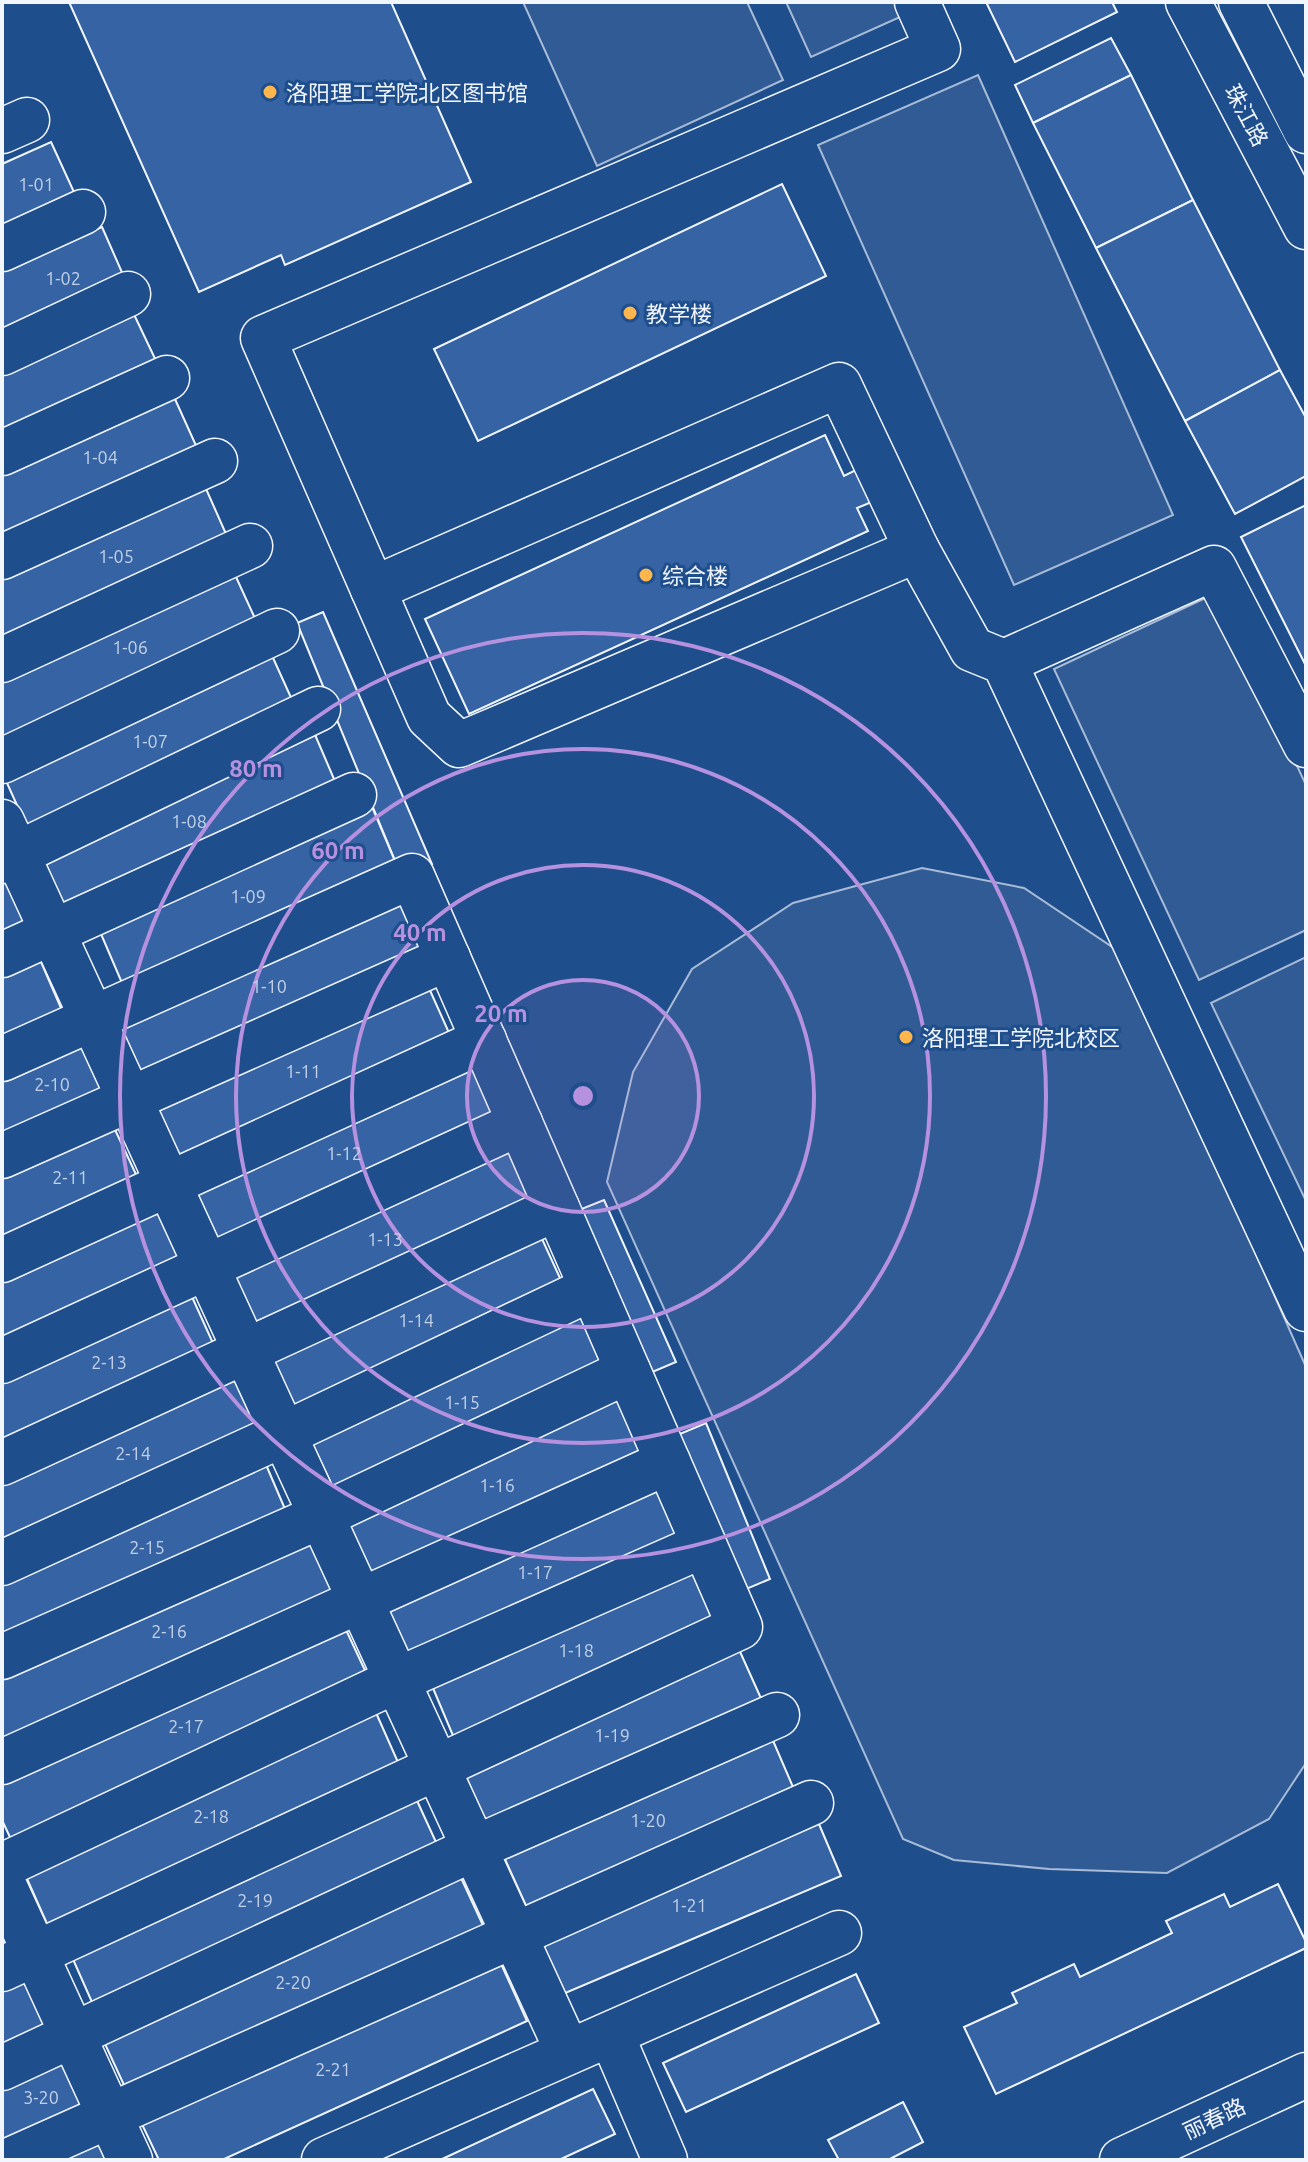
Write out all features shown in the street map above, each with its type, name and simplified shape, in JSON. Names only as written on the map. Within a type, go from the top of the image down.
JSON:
[{"type":"street","points":[[917,2],[938,49],[263,338],[429,717],[459,745],[917,550]]},
{"type":"street","name":"珠江路","points":[[1188,2],[1306,227]]},
{"type":"street","name":"珠江路","points":[[1241,2],[1306,131]]},
{"type":"street","points":[[2,249],[83,212]]},
{"type":"street","points":[[2,353],[128,294]]},
{"type":"street","points":[[2,453],[167,378]]},
{"type":"street","points":[[373,589],[839,385],[917,550],[972,649],[1004,662],[1306,1309]]},
{"type":"street","points":[[2,557],[215,461]]},
{"type":"street","points":[[2,660],[250,546]]},
{"type":"street","points":[[1004,662],[1214,568],[1306,745]]},
{"type":"street","points":[[2,761],[277,631]]},
{"type":"street","points":[[318,709],[7,846],[53,932],[568,2052]]},
{"type":"street","points":[[2,955],[354,795]]},
{"type":"street","points":[[2,1059],[412,876],[740,1627],[19,1962]]},
{"type":"street","points":[[2,1156],[448,958]]},
{"type":"street","points":[[2,1260],[484,1040]]},
{"type":"street","points":[[2,1361],[520,1123]]},
{"type":"street","points":[[2,1463],[557,1208]]},
{"type":"street","points":[[2,1563],[592,1288]]},
{"type":"street","points":[[2,1657],[321,1516],[628,1371]]},
{"type":"street","points":[[2,1762],[668,1462]]},
{"type":"street","points":[[2,1866],[397,1680],[704,1545]]},
{"type":"street","points":[[2,2068],[475,1848],[777,1715]]},
{"type":"street","points":[[10,2160],[811,1803]]},
{"type":"street","points":[[2,1881],[19,1962],[73,2037],[130,2160]]},
{"type":"street","points":[[324,2160],[839,1933]]},
{"type":"street","points":[[611,2034],[665,2160]]},
{"type":"street","name":"丽春路","points":[[1122,2160],[1303,2088]]},
{"type":"shaded area","points":[[523,2],[747,2],[783,80],[597,166]]},
{"type":"shaded area","points":[[786,2],[904,2],[909,13],[811,57]]},
{"type":"shaded area","points":[[978,75],[1173,515],[1014,585],[818,145]]},
{"type":"shaded area","points":[[1216,593],[1306,785],[1306,930],[1199,980],[1054,669]]},
{"type":"shaded area","points":[[922,868],[1024,888],[1124,955],[1306,1367],[1306,1763],[1269,1819],[1167,1873],[1049,1869],[954,1860],[903,1839],[607,1182],[633,1072],[692,969],[793,903]]},
{"type":"shaded area","points":[[1306,957],[1306,1201],[1211,1003]]},
{"type":"building","name":"洛阳理工学院北区图书馆","points":[[69,2],[391,2],[471,182],[285,265],[281,255],[199,292]]},
{"type":"building","points":[[986,2],[1112,2],[1117,12],[1015,62]]},
{"type":"building","points":[[1111,38],[1131,75],[1033,123],[1015,85]]},
{"type":"building","points":[[1131,75],[1193,200],[1096,248],[1033,123]]},
{"type":"building","points":[[51,142],[79,203],[2,237],[2,164]]},
{"type":"building","name":"教学楼","points":[[782,184],[826,276],[478,441],[434,349]]},
{"type":"building","points":[[1193,200],[1280,370],[1185,421],[1096,248]]},
{"type":"building","points":[[102,227],[128,286],[2,340],[2,269]]},
{"type":"building","points":[[130,306],[159,367],[2,437],[2,363]]},
{"type":"building","points":[[1280,370],[1306,418],[1306,476],[1235,514],[1185,421]]},
{"type":"building","points":[[170,388],[198,450],[2,538],[2,464]]},
{"type":"building","name":"综合楼","points":[[825,435],[844,476],[864,466],[879,499],[857,508],[868,531],[469,714],[425,619]]},
{"type":"building","points":[[203,482],[230,543],[2,643],[2,569]]},
{"type":"building","points":[[1306,505],[1306,666],[1241,537]]},
{"type":"building","points":[[231,566],[258,625],[2,740],[2,669]]},
{"type":"building","points":[[323,612],[432,864],[400,873],[297,623]]},
{"type":"building","points":[[269,649],[298,713],[30,834],[2,772]]},
{"type":"building","points":[[313,730],[340,793],[66,911],[38,849]]},
{"type":"building","points":[[370,802],[400,873],[125,990],[95,920]]},
{"type":"building","points":[[2,874],[29,933],[2,945]]},
{"type":"building","points":[[397,891],[426,956],[141,1082],[111,1017]]},
{"type":"building","points":[[38,955],[67,1022],[2,1051],[2,971]]},
{"type":"building","points":[[424,977],[454,1044],[183,1166],[152,1098]]},
{"type":"building","points":[[81,1035],[108,1097],[2,1145],[2,1070]]},
{"type":"building","points":[[471,1059],[500,1123],[217,1248],[189,1184]]},
{"type":"building","points":[[110,1119],[141,1185],[2,1249],[2,1168]]},
{"type":"building","points":[[511,1146],[540,1210],[259,1334],[230,1269]]},
{"type":"building","points":[[604,1200],[676,1362],[650,1373],[579,1210]]},
{"type":"building","points":[[154,1203],[185,1271],[2,1354],[2,1273]]},
{"type":"building","points":[[537,1228],[565,1289],[296,1412],[268,1352]]},
{"type":"building","points":[[188,1288],[217,1352],[2,1449],[2,1372]]},
{"type":"building","points":[[585,1304],[616,1371],[339,1500],[307,1433]]},
{"type":"building","points":[[237,1370],[264,1432],[2,1548],[2,1475]]},
{"type":"building","points":[[623,1388],[654,1455],[371,1582],[340,1515]]},
{"type":"building","points":[[706,1423],[770,1579],[739,1592],[675,1436]]},
{"type":"building","points":[[264,1460],[291,1523],[2,1646],[2,1572]]},
{"type":"building","points":[[663,1479],[691,1545],[408,1666],[379,1599]]},
{"type":"building","points":[[308,1531],[336,1596],[2,1743],[2,1666]]},
{"type":"building","points":[[698,1561],[725,1625],[454,1738],[427,1674]]},
{"type":"building","points":[[339,1615],[370,1681],[14,1846],[2,1820],[2,1771]]},
{"type":"building","points":[[737,1645],[764,1705],[487,1826],[461,1765]]},
{"type":"building","points":[[373,1706],[401,1769],[48,1926],[20,1863]]},
{"type":"building","points":[[768,1729],[796,1794],[528,1910],[499,1846]]},
{"type":"building","points":[[413,1792],[441,1853],[95,2009],[68,1948]]},
{"type":"building","points":[[816,1817],[841,1876],[563,1994],[537,1935]]},
{"type":"building","points":[[456,1867],[487,1934],[130,2098],[99,2031]]},
{"type":"building","points":[[1278,1884],[1306,1942],[1306,1948],[996,2094],[964,2027],[1017,2003],[1012,1993],[1074,1964],[1080,1977],[1172,1933],[1166,1921],[1224,1894],[1230,1907]]},
{"type":"building","points":[[497,1955],[527,2021],[222,2160],[159,2160],[139,2118]]},
{"type":"building","points":[[33,1968],[61,2029],[2,2055],[2,1981]]},
{"type":"building","points":[[856,1974],[879,2023],[686,2112],[663,2063]]},
{"type":"building","points":[[62,2057],[86,2111],[2,2147],[2,2084]]},
{"type":"building","points":[[593,2089],[615,2134],[559,2160],[440,2160]]},
{"type":"building","points":[[903,2102],[923,2142],[888,2160],[839,2160],[828,2140]]},
{"type":"building","points":[[99,2133],[111,2160],[40,2160]]},
{"type":"place","name":"洛阳理工学院北区图书馆","points":[[270,92]]},
{"type":"place","name":"教学楼","points":[[630,313]]},
{"type":"place","name":"综合楼","points":[[646,575]]},
{"type":"place","name":"洛阳理工学院北校区","points":[[906,1037]]}]
